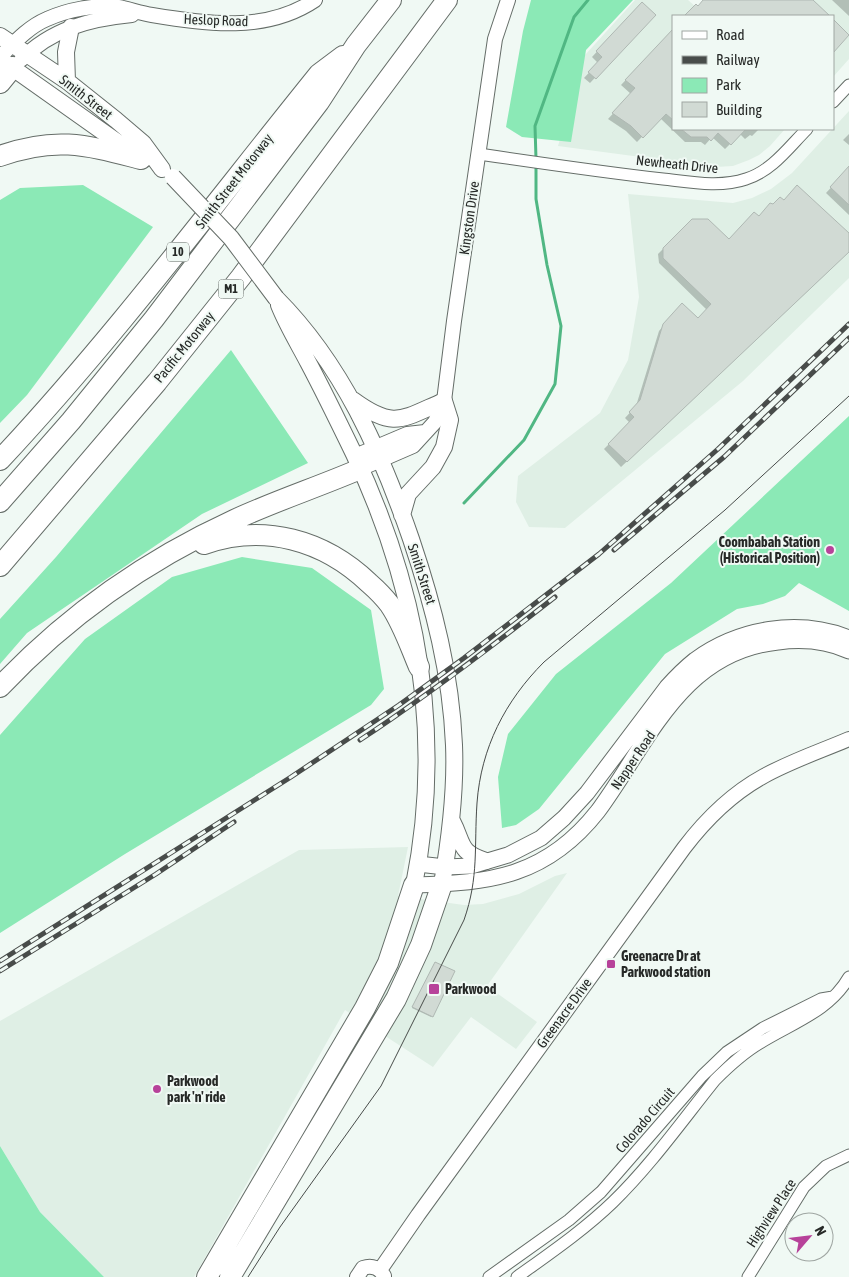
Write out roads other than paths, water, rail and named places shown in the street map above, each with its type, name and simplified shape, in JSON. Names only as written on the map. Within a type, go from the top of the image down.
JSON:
[{"type":"highway","points":[[0,502],[71,421],[154,319],[320,102],[356,45],[391,0]]},
{"type":"highway","name":"Pacific Motorway","points":[[0,566],[157,382],[241,277],[447,0]]},
{"type":"highway","name":"Smith Street Motorway","points":[[0,460],[50,406],[128,314],[319,74],[356,45]]},
{"type":"highway","points":[[0,83],[4,61]]},
{"type":"highway","points":[[0,156],[31,146],[65,143],[96,147],[141,159]]},
{"type":"highway","points":[[0,687],[28,659],[111,591],[175,550],[357,462]]},
{"type":"highway","points":[[175,550],[217,540],[252,535],[284,538],[315,546],[332,554],[360,575],[389,604],[404,630],[419,667]]},
{"type":"highway","points":[[230,1277],[396,999],[421,945],[444,876]]},
{"type":"highway","points":[[207,1277],[370,1000],[395,946],[414,885]]},
{"type":"main road","points":[[67,81],[66,52],[71,27]]},
{"type":"main road","name":"Smith Street","points":[[7,40],[67,81],[143,143],[168,173],[231,238],[276,298],[297,318],[349,396],[378,453],[402,515],[431,601],[448,682],[455,769],[452,821],[444,876]]},
{"type":"main road","name":"Smith Street","points":[[4,61],[141,159],[168,173]]},
{"type":"main road","name":"Smith Street","points":[[276,298],[286,323],[309,364],[357,462],[379,514],[402,580],[414,630],[425,711],[428,759],[425,813],[414,885]]},
{"type":"main road","points":[[349,396],[370,413],[397,419],[412,416],[444,401],[450,420],[444,447],[432,466],[408,494],[402,515]]},
{"type":"main road","name":"Napper Road","points":[[414,885],[508,854],[531,844],[551,830],[587,793],[667,687],[682,671],[710,650],[744,635],[776,628],[813,629],[849,638]]},
{"type":"main road","name":"Napper Road","points":[[418,864],[444,876],[481,881],[506,875],[534,864],[568,843],[584,828],[602,806],[676,697],[688,684],[712,665],[756,645],[786,641],[807,641],[827,644],[849,651]]},
{"type":"main road","points":[[452,821],[465,851],[470,856],[486,861]]},
{"type":"street","name":"Heslop Road","points":[[144,14],[104,18],[71,27],[44,40],[28,53],[4,61],[7,40],[47,19],[74,11],[90,8],[118,7],[144,14],[181,20],[236,24],[276,18],[315,0]]},
{"type":"street","name":"Kingston Drive","points":[[357,462],[378,453],[412,446],[435,422],[444,401],[495,39],[508,0]]},
{"type":"street","points":[[834,101],[849,85]]},
{"type":"street","name":"Newheath Drive","points":[[478,154],[721,184],[733,183],[759,174],[769,168],[806,130]]},
{"type":"street","name":"Greenacre Drive","points":[[382,1274],[541,1045],[707,819],[730,798],[764,776],[847,743]]},
{"type":"street","name":"Colorado Circuit","points":[[517,1277],[583,1228],[612,1203],[727,1068],[760,1043],[824,1007],[849,977]]},
{"type":"street","name":"Colorado Circuit","points":[[489,1277],[569,1220],[595,1198],[702,1076],[727,1052],[763,1028],[821,999],[833,996]]},
{"type":"street","name":"Highview Place","points":[[748,1277],[804,1187],[826,1166],[849,1155]]},
{"type":"street","points":[[357,1277],[360,1271],[367,1267],[376,1268],[382,1274]]},
{"type":"waterway","points":[[536,159],[535,126],[574,17],[588,0]]},
{"type":"waterway","points":[[464,503],[524,440],[555,384],[561,326],[547,265],[536,199],[536,165]]},
{"type":"tram line","points":[[248,1277],[280,1227],[381,1086],[464,920],[474,876],[479,783],[490,744],[497,726],[507,709],[530,677],[544,662],[725,510],[849,396]]},
{"type":"railway","points":[[0,961],[291,777],[399,705],[464,658],[599,554],[718,449],[849,324]]},
{"type":"railway","points":[[614,550],[724,457],[849,338]]},
{"type":"railway","points":[[360,740],[459,671],[555,597]]},
{"type":"railway","points":[[0,971],[156,874],[234,822]]},
{"type":"place","name":"Coombabah Station (Historical Position)","points":[[830,550]]},
{"type":"place","name":"Greenacre Dr at Parkwood station","points":[[611,964]]},
{"type":"place","name":"Parkwood","points":[[434,989]]},
{"type":"place","name":"Parkwood park 'n' ride","points":[[157,1089]]}]
